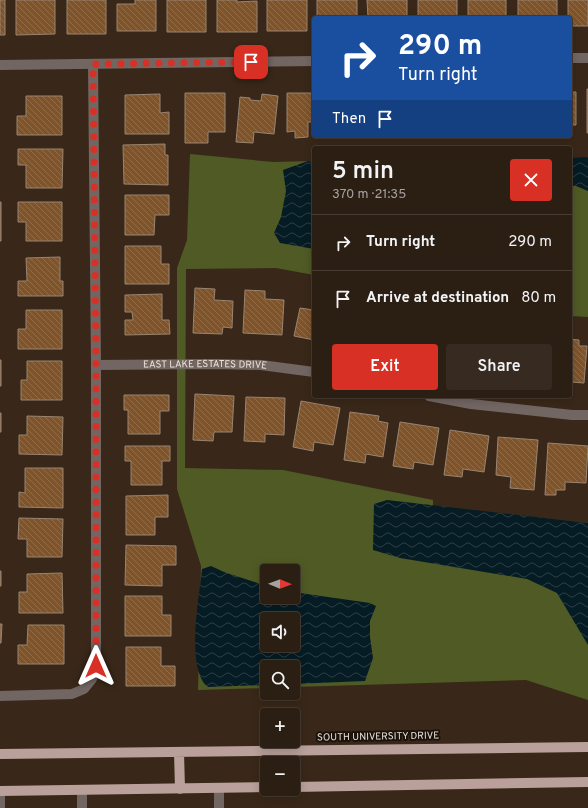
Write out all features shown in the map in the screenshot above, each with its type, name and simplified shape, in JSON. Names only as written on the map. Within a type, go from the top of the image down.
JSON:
[{"type":"main road","name":"SOUTH UNIVERSITY DRIVE","points":[[0,754],[588,747]]},
{"type":"main road","points":[[179,752],[180,789]]},
{"type":"main road","points":[[300,787],[588,782]]},
{"type":"main road","points":[[0,791],[260,787]]},
{"type":"street","points":[[572,58],[588,58]]},
{"type":"street","points":[[0,65],[312,62]]},
{"type":"street","points":[[0,696],[72,694],[84,689],[92,679],[96,666],[96,365],[93,64]]},
{"type":"street","name":"EAST LAKE ESTATES DRIVE","points":[[96,365],[261,365],[312,372]]},
{"type":"street","points":[[440,398],[471,404],[588,415]]},
{"type":"street","points":[[219,788],[219,808]]},
{"type":"street","points":[[82,790],[82,808]]},
{"type":"street","points":[[0,791],[0,808]]},
{"type":"green space","points":[[190,154],[273,162],[312,161],[312,275],[276,268],[186,269],[185,468],[283,470],[433,500],[433,506],[588,523],[588,700],[526,680],[300,687],[300,660],[260,660],[260,688],[198,690],[201,566],[177,489],[177,268],[187,240]]},
{"type":"green space","points":[[572,161],[588,161],[588,317],[572,316]]},
{"type":"water","points":[[588,157],[588,191],[572,186],[572,158]]},
{"type":"water","points":[[308,161],[312,162],[312,249],[280,243],[274,233],[281,217],[286,191],[283,170]]},
{"type":"water","points":[[387,500],[588,523],[588,645],[557,593],[527,579],[400,558],[373,550],[374,504]]},
{"type":"water","points":[[211,566],[224,572],[260,584],[260,604],[300,604],[300,593],[370,603],[376,606],[370,621],[370,637],[373,658],[365,681],[300,684],[300,660],[260,660],[260,685],[208,687],[202,680],[198,669],[196,655],[195,641],[202,569]]},
{"type":"building","points":[[0,0],[5,0],[5,35],[0,35]]},
{"type":"building","points":[[16,0],[55,0],[55,34],[16,35]]},
{"type":"building","points":[[67,0],[106,0],[106,34],[67,34]]},
{"type":"building","points":[[135,0],[156,0],[156,31],[117,31],[117,4],[135,4]]},
{"type":"building","points":[[167,0],[206,0],[206,32],[167,32]]},
{"type":"building","points":[[217,0],[237,0],[237,2],[257,1],[257,32],[217,32]]},
{"type":"building","points":[[267,0],[307,0],[307,31],[267,31]]},
{"type":"building","points":[[317,0],[357,0],[357,16],[317,16]]},
{"type":"building","points":[[367,0],[407,0],[407,16],[368,16]]},
{"type":"building","points":[[418,0],[457,0],[457,16],[418,16]]},
{"type":"building","points":[[468,0],[506,0],[506,16],[468,16]]},
{"type":"building","points":[[518,0],[557,0],[557,16],[518,16]]},
{"type":"building","points":[[568,0],[588,0],[588,26],[572,26],[572,16],[568,16]]},
{"type":"building","points":[[588,89],[588,133],[587,133]]},
{"type":"building","points":[[572,92],[576,92],[576,125],[572,125]]},
{"type":"building","points":[[185,93],[225,93],[225,132],[208,132],[208,143],[185,143]]},
{"type":"building","points":[[287,93],[312,93],[312,122],[308,122],[308,137],[295,138],[295,131],[287,132]]},
{"type":"building","points":[[160,94],[160,113],[169,112],[169,134],[125,134],[125,95]]},
{"type":"building","points":[[262,94],[278,96],[274,134],[254,132],[253,143],[236,142],[240,97],[261,101]]},
{"type":"building","points":[[26,96],[62,96],[62,135],[17,135],[17,116],[26,116]]},
{"type":"building","points":[[165,144],[165,155],[168,155],[168,185],[124,184],[123,145]]},
{"type":"building","points":[[18,149],[63,149],[62,188],[26,188],[26,165],[18,165]]},
{"type":"building","points":[[125,195],[169,195],[169,215],[155,215],[154,235],[125,235]]},
{"type":"building","points":[[1,202],[1,241],[0,241]]},
{"type":"building","points":[[18,202],[62,202],[62,241],[26,241],[26,222],[18,222]]},
{"type":"building","points":[[125,246],[161,246],[161,264],[169,264],[169,284],[125,284]]},
{"type":"building","points":[[60,257],[60,281],[63,281],[63,296],[18,296],[18,281],[27,281],[26,258]]},
{"type":"building","points":[[195,288],[215,289],[214,300],[233,301],[232,328],[223,327],[222,334],[193,333]]},
{"type":"building","points":[[245,290],[265,291],[265,299],[284,300],[282,335],[243,333]]},
{"type":"building","points":[[162,294],[162,320],[169,320],[170,334],[125,335],[125,320],[133,320],[132,312],[125,312],[125,295]]},
{"type":"building","points":[[300,308],[312,310],[312,340],[294,336]]},
{"type":"building","points":[[26,310],[62,310],[62,349],[18,349],[18,329],[26,329]]},
{"type":"building","points":[[572,339],[579,340],[579,346],[587,346],[584,383],[572,382]]},
{"type":"building","points":[[1,360],[1,386],[0,386]]},
{"type":"building","points":[[27,361],[62,361],[62,400],[21,400],[21,380],[27,380]]},
{"type":"building","points":[[195,394],[234,396],[232,432],[214,432],[213,441],[193,440]]},
{"type":"building","points":[[124,395],[169,395],[169,411],[160,411],[160,434],[128,434],[128,410],[124,410]]},
{"type":"building","points":[[246,397],[285,398],[284,435],[265,434],[265,442],[244,441]]},
{"type":"building","points":[[301,401],[340,408],[333,445],[314,442],[313,451],[293,447]]},
{"type":"building","points":[[350,412],[379,416],[378,421],[388,423],[383,457],[366,454],[365,463],[344,460]]},
{"type":"building","points":[[1,413],[1,432],[0,432]]},
{"type":"building","points":[[27,416],[63,417],[62,455],[19,454],[19,435],[27,435]]},
{"type":"building","points":[[400,422],[439,428],[433,465],[414,462],[413,469],[393,466]]},
{"type":"building","points":[[450,430],[489,436],[484,472],[463,469],[462,477],[444,475]]},
{"type":"building","points":[[498,437],[538,440],[534,490],[510,488],[511,477],[496,475]]},
{"type":"building","points":[[548,443],[588,446],[586,483],[565,482],[565,490],[556,490],[556,495],[545,495]]},
{"type":"building","points":[[125,446],[170,446],[170,461],[162,461],[162,485],[131,485],[131,461],[125,461]]},
{"type":"building","points":[[25,468],[63,468],[63,508],[19,507],[19,492],[25,493]]},
{"type":"building","points":[[168,495],[168,517],[155,517],[155,535],[126,535],[126,496]]},
{"type":"building","points":[[19,518],[63,519],[62,557],[27,557],[27,539],[18,539]]},
{"type":"building","points":[[126,545],[176,546],[176,565],[162,565],[162,586],[125,585]]},
{"type":"building","points":[[1,571],[1,586],[0,586]]},
{"type":"building","points":[[62,573],[63,613],[19,613],[19,592],[27,592],[27,574]]},
{"type":"building","points":[[125,596],[162,596],[162,615],[171,615],[171,636],[125,636]]},
{"type":"building","points":[[0,624],[2,624],[1,643],[0,643]]},
{"type":"building","points":[[28,625],[64,625],[64,664],[18,664],[18,645],[27,645]]},
{"type":"building","points":[[126,647],[161,647],[161,666],[175,666],[175,686],[126,686]]},
{"type":"route","points":[[96,666],[96,365],[93,64],[251,62]]}]
